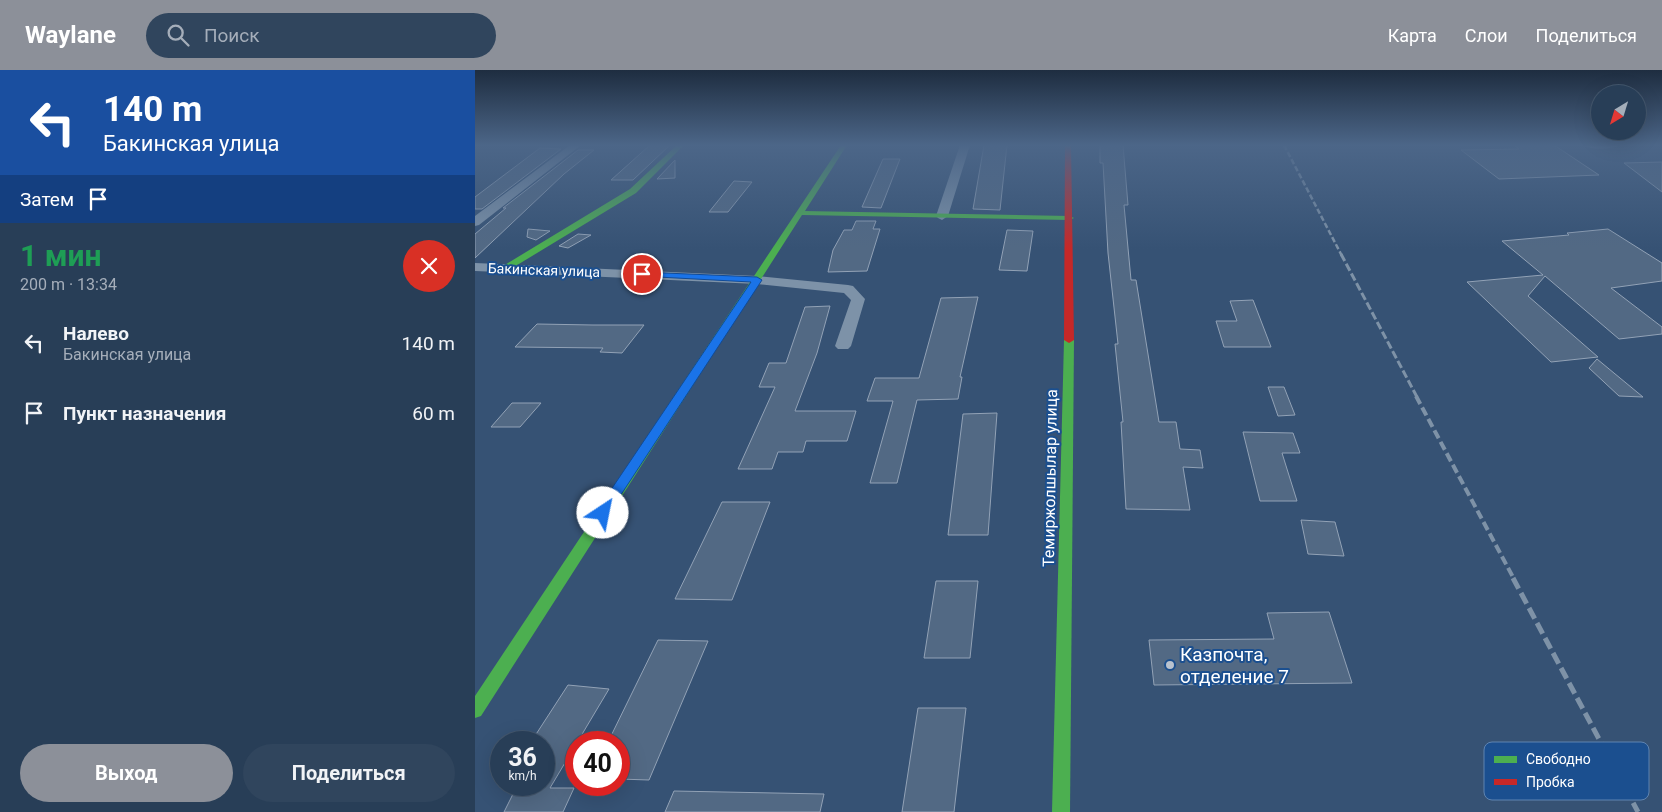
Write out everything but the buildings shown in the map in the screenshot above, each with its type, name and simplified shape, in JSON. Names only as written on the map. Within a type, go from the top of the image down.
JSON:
[{"type":"street","points":[[475,222],[531,180]]},
{"type":"street","points":[[506,268],[633,192],[646,180]]},
{"type":"street","points":[[475,710],[821,180]]},
{"type":"street","points":[[943,216],[954,180]]},
{"type":"street","name":"Темиржолшылар улица","points":[[1061,812],[1065,678],[1069,180]]},
{"type":"street","points":[[800,213],[1070,218]]},
{"type":"street","name":"Бакинская улица","points":[[475,267],[757,280],[848,289],[859,299],[843,346]]},
{"type":"railway","points":[[1302,180],[1342,256]]},
{"type":"railway","points":[[1341,254],[1417,397]]},
{"type":"railway","points":[[1416,396],[1514,579]]},
{"type":"railway","points":[[1513,578],[1601,742]]},
{"type":"railway","points":[[1632,800],[1638,812]]},
{"type":"traffic: fast","points":[[506,268],[633,191],[645,180]]},
{"type":"traffic: fast","points":[[475,710],[821,180]]},
{"type":"traffic: fast","points":[[800,213],[1070,218]]},
{"type":"traffic: fast","points":[[1061,812],[1069,340]]},
{"type":"traffic: jam","points":[[1069,180],[1069,340]]},
{"type":"place","name":"Казпочта, отделение 7","points":[[1170,665]]},
{"type":"route","points":[[603,513],[757,280],[642,274]]}]
